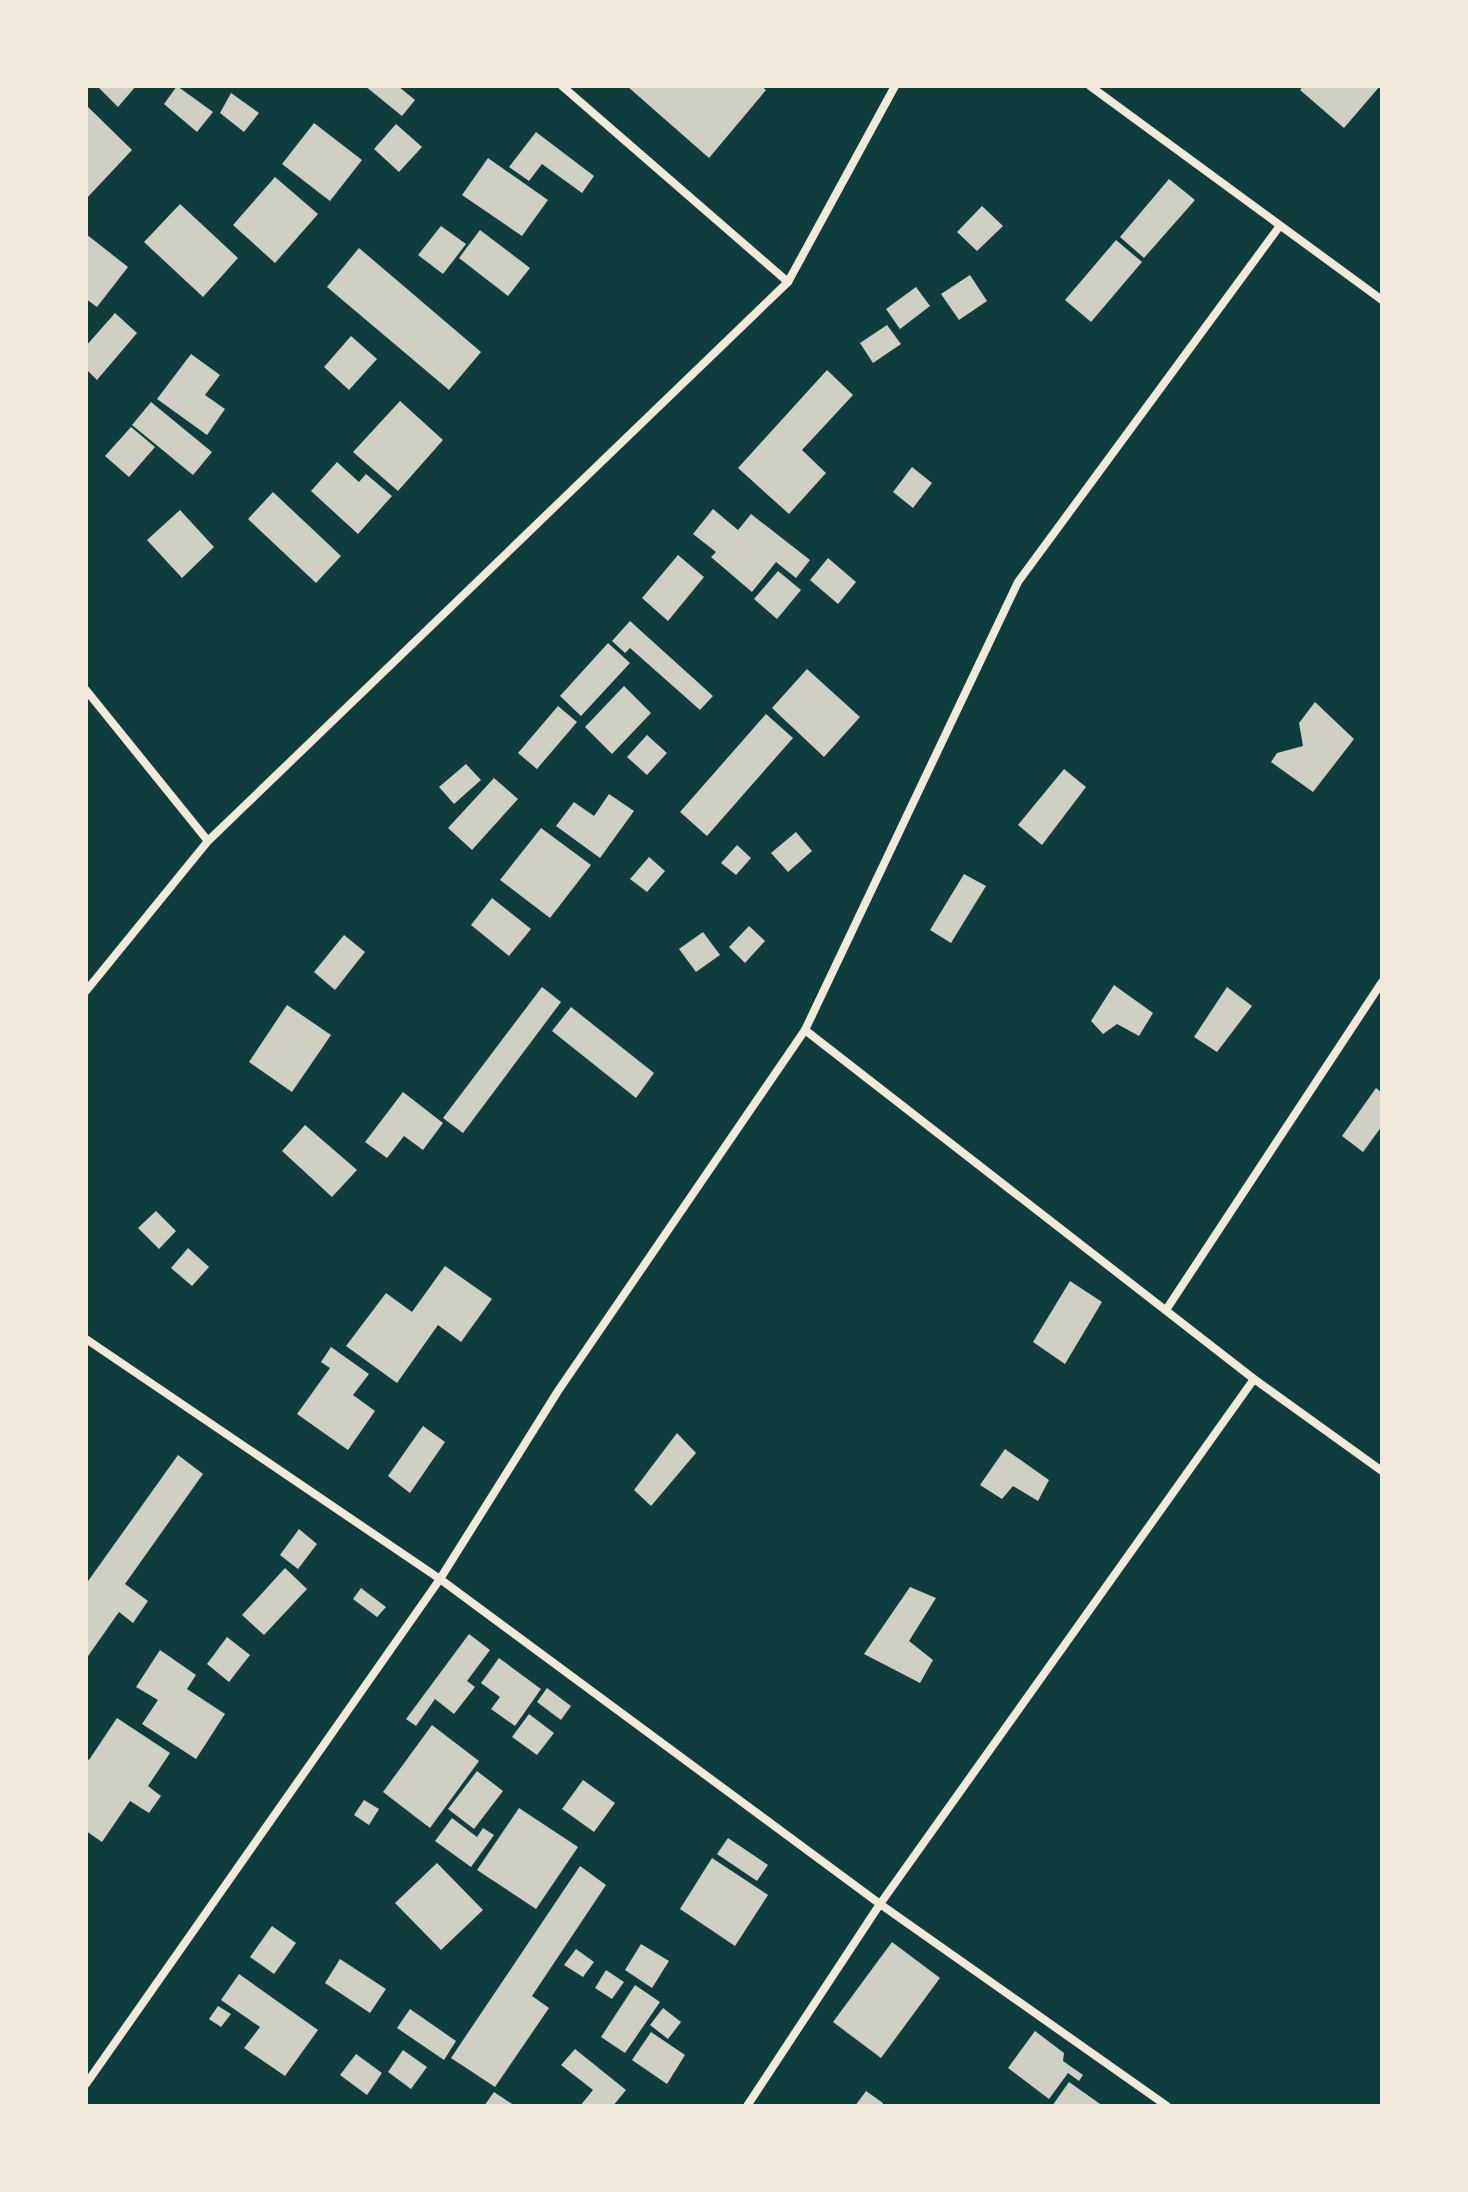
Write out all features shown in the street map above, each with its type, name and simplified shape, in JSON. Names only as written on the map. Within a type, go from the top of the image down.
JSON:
[{"type":"street","points":[[562,86],[788,282]]},
{"type":"street","points":[[86,991],[208,841],[788,282],[895,86]]},
{"type":"street","points":[[1090,86],[1382,300]]},
{"type":"street","points":[[86,2084],[440,1579],[558,1391],[805,1030],[1018,582],[1279,227]]},
{"type":"street","points":[[86,690],[208,841]]},
{"type":"street","points":[[1166,1310],[1382,982]]},
{"type":"street","points":[[805,1030],[1254,1379],[1382,1471]]},
{"type":"street","points":[[86,1339],[440,1579],[880,1904],[1167,2106]]},
{"type":"street","points":[[747,2106],[880,1904],[1254,1379]]},
{"type":"building","points":[[97,86],[136,86],[118,107]]},
{"type":"building","points":[[177,86],[213,112],[197,132],[164,104]]},
{"type":"building","points":[[365,86],[398,86],[415,100],[402,116]]},
{"type":"building","points":[[627,86],[761,86],[766,90],[709,158]]},
{"type":"building","points":[[1303,86],[1380,86],[1344,128],[1300,90]]},
{"type":"building","points":[[231,93],[259,113],[244,132],[220,113]]},
{"type":"building","points":[[86,105],[132,150],[86,199]]},
{"type":"building","points":[[314,123],[362,160],[330,201],[282,164]]},
{"type":"building","points":[[396,124],[422,147],[399,172],[374,149]]},
{"type":"building","points":[[536,132],[594,176],[582,193],[542,164],[529,181],[509,167]]},
{"type":"building","points":[[488,158],[548,200],[522,236],[462,195]]},
{"type":"building","points":[[275,177],[318,214],[275,263],[233,225]]},
{"type":"building","points":[[1169,179],[1195,200],[1144,258],[1120,237]]},
{"type":"building","points":[[180,204],[238,258],[203,297],[144,242]]},
{"type":"building","points":[[982,206],[1003,226],[977,251],[957,232]]},
{"type":"building","points":[[441,226],[466,244],[443,274],[418,255]]},
{"type":"building","points":[[480,230],[530,268],[508,296],[459,258]]},
{"type":"building","points":[[86,234],[128,267],[97,307],[86,299]]},
{"type":"building","points":[[1116,240],[1142,262],[1091,322],[1065,300]]},
{"type":"building","points":[[359,248],[481,352],[449,390],[327,287]]},
{"type":"building","points":[[970,275],[987,301],[959,320],[941,294]]},
{"type":"building","points":[[916,287],[930,306],[900,329],[886,309]]},
{"type":"building","points":[[115,313],[137,333],[97,380],[86,369],[86,346]]},
{"type":"building","points":[[887,325],[901,344],[873,363],[860,343]]},
{"type":"building","points":[[351,336],[377,359],[349,390],[324,367]]},
{"type":"building","points":[[191,354],[220,375],[205,395],[225,409],[207,435],[157,399]]},
{"type":"building","points":[[827,370],[853,395],[802,450],[826,473],[789,514],[738,468]]},
{"type":"building","points":[[400,401],[443,440],[398,491],[353,452]]},
{"type":"building","points":[[151,402],[212,452],[193,475],[132,425]]},
{"type":"building","points":[[131,427],[155,447],[129,477],[105,456]]},
{"type":"building","points":[[337,462],[359,482],[366,474],[392,496],[358,534],[311,491]]},
{"type":"building","points":[[912,467],[932,483],[913,508],[893,492]]},
{"type":"building","points":[[273,492],[341,556],[316,583],[248,519]]},
{"type":"building","points":[[713,509],[738,530],[751,514],[810,560],[796,578],[776,562],[752,592],[711,557],[716,552],[693,534]]},
{"type":"building","points":[[180,510],[214,547],[182,578],[147,540]]},
{"type":"building","points":[[678,555],[704,577],[668,621],[642,598]]},
{"type":"building","points":[[828,558],[856,582],[838,604],[810,580]]},
{"type":"building","points":[[778,571],[801,590],[777,619],[754,599]]},
{"type":"building","points":[[630,621],[713,696],[700,710],[630,648],[625,653],[612,641]]},
{"type":"building","points":[[608,643],[630,663],[581,716],[560,696]]},
{"type":"building","points":[[807,669],[860,717],[824,757],[772,708]]},
{"type":"building","points":[[624,686],[651,713],[612,754],[585,727]]},
{"type":"building","points":[[1315,702],[1354,739],[1313,792],[1271,762],[1277,753],[1303,746],[1299,723]]},
{"type":"building","points":[[558,706],[577,722],[537,769],[518,753]]},
{"type":"building","points":[[766,714],[793,738],[707,836],[680,812]]},
{"type":"building","points":[[647,735],[667,753],[647,775],[627,757]]},
{"type":"building","points":[[466,764],[481,780],[454,804],[439,787]]},
{"type":"building","points":[[1064,769],[1086,787],[1042,845],[1018,825]]},
{"type":"building","points":[[494,778],[518,799],[472,850],[448,828]]},
{"type":"building","points":[[609,794],[634,811],[600,858],[556,826],[574,802],[594,816]]},
{"type":"building","points":[[541,828],[591,865],[550,918],[500,880]]},
{"type":"building","points":[[796,832],[812,851],[788,872],[771,853]]},
{"type":"building","points":[[737,845],[751,858],[736,875],[721,863]]},
{"type":"building","points":[[649,857],[665,871],[647,892],[630,879]]},
{"type":"building","points":[[964,874],[986,886],[951,943],[930,930]]},
{"type":"building","points":[[492,898],[531,929],[509,956],[471,925]]},
{"type":"building","points":[[749,926],[765,941],[745,963],[729,947]]},
{"type":"building","points":[[703,932],[720,955],[696,972],[679,949]]},
{"type":"building","points":[[344,935],[365,952],[335,990],[314,972]]},
{"type":"building","points":[[1114,985],[1153,1013],[1139,1036],[1117,1024],[1103,1034],[1091,1021]]},
{"type":"building","points":[[542,987],[561,1002],[463,1133],[443,1118]]},
{"type":"building","points":[[1227,987],[1252,1006],[1217,1052],[1194,1037]]},
{"type":"building","points":[[287,1005],[331,1035],[292,1092],[249,1062]]},
{"type":"building","points":[[571,1007],[654,1073],[636,1098],[552,1031]]},
{"type":"building","points":[[1376,1088],[1382,1093],[1382,1126],[1363,1152],[1342,1136]]},
{"type":"building","points":[[403,1092],[443,1123],[423,1150],[404,1136],[387,1158],[365,1142]]},
{"type":"building","points":[[305,1125],[357,1170],[332,1197],[282,1151]]},
{"type":"building","points":[[156,1211],[176,1231],[159,1249],[138,1228]]},
{"type":"building","points":[[188,1248],[209,1267],[192,1286],[171,1268]]},
{"type":"building","points":[[445,1266],[492,1299],[461,1342],[438,1325],[397,1383],[346,1346],[386,1293],[412,1312]]},
{"type":"building","points":[[1070,1281],[1102,1302],[1065,1364],[1033,1342]]},
{"type":"building","points":[[331,1347],[369,1374],[353,1395],[375,1411],[348,1450],[297,1414],[330,1368],[321,1362]]},
{"type":"building","points":[[423,1426],[445,1442],[410,1493],[388,1476]]},
{"type":"building","points":[[677,1433],[696,1453],[651,1506],[634,1490]]},
{"type":"building","points":[[1005,1449],[1049,1480],[1038,1501],[1013,1486],[1002,1499],[980,1485]]},
{"type":"building","points":[[178,1455],[203,1474],[125,1584],[148,1601],[133,1623],[119,1612],[86,1659],[86,1584]]},
{"type":"building","points":[[299,1529],[317,1544],[298,1569],[280,1555]]},
{"type":"building","points":[[285,1568],[307,1589],[264,1635],[242,1615]]},
{"type":"building","points":[[910,1587],[936,1598],[909,1641],[933,1660],[920,1683],[864,1654]]},
{"type":"building","points":[[361,1588],[386,1607],[377,1617],[353,1599]]},
{"type":"building","points":[[469,1634],[490,1650],[467,1681],[475,1687],[454,1714],[435,1699],[416,1726],[406,1719]]},
{"type":"building","points":[[227,1637],[250,1655],[229,1682],[207,1664]]},
{"type":"building","points":[[160,1650],[196,1675],[187,1689],[225,1714],[196,1759],[142,1724],[158,1700],[136,1687]]},
{"type":"building","points":[[499,1658],[541,1689],[515,1726],[491,1709],[500,1697],[481,1683]]},
{"type":"building","points":[[547,1688],[571,1706],[561,1720],[537,1702]]},
{"type":"building","points":[[529,1714],[554,1733],[537,1755],[512,1737]]},
{"type":"building","points":[[117,1718],[170,1753],[148,1786],[161,1796],[149,1813],[130,1801],[102,1842],[86,1831],[86,1758],[89,1760]]},
{"type":"building","points":[[432,1725],[479,1761],[430,1828],[383,1792]]},
{"type":"building","points":[[477,1771],[503,1791],[474,1829],[448,1809]]},
{"type":"building","points":[[583,1780],[615,1803],[594,1832],[562,1809]]},
{"type":"building","points":[[364,1800],[379,1809],[369,1825],[354,1815]]},
{"type":"building","points":[[519,1808],[578,1847],[536,1909],[477,1870]]},
{"type":"building","points":[[452,1818],[477,1837],[483,1828],[494,1835],[471,1867],[435,1841]]},
{"type":"building","points":[[728,1838],[768,1865],[757,1881],[717,1854]]},
{"type":"building","points":[[712,1858],[768,1895],[735,1946],[680,1909]]},
{"type":"building","points":[[437,1863],[483,1910],[441,1950],[395,1903]]},
{"type":"building","points":[[580,1866],[606,1885],[532,1996],[549,2008],[495,2087],[451,2058]]},
{"type":"building","points":[[272,1926],[296,1943],[274,1974],[250,1957]]},
{"type":"building","points":[[892,1942],[940,1978],[881,2058],[833,2022]]},
{"type":"building","points":[[641,1944],[669,1961],[652,1988],[625,1970]]},
{"type":"building","points":[[576,1949],[594,1962],[583,1977],[564,1965]]},
{"type":"building","points":[[340,1959],[386,1989],[370,2013],[325,1983]]},
{"type":"building","points":[[606,1970],[624,1982],[612,1999],[595,1988]]},
{"type":"building","points":[[239,1974],[318,2030],[285,2076],[244,2048],[260,2027],[221,2000]]},
{"type":"building","points":[[635,1985],[660,2002],[625,2053],[601,2037]]},
{"type":"building","points":[[218,2006],[231,2014],[221,2027],[209,2019]]},
{"type":"building","points":[[663,2008],[681,2022],[668,2039],[650,2025]]},
{"type":"building","points":[[410,2009],[456,2041],[444,2060],[397,2028]]},
{"type":"building","points":[[1035,2031],[1064,2053],[1063,2061],[1083,2075],[1079,2081],[1068,2073],[1049,2099],[1008,2068]]},
{"type":"building","points":[[651,2032],[685,2055],[667,2084],[632,2060]]},
{"type":"building","points":[[575,2049],[626,2090],[613,2106],[580,2106],[593,2090],[561,2065]]},
{"type":"building","points":[[403,2050],[427,2067],[411,2089],[388,2072]]},
{"type":"building","points":[[356,2054],[382,2073],[367,2095],[340,2075]]},
{"type":"building","points":[[1069,2082],[1103,2106],[1052,2106]]},
{"type":"building","points":[[866,2091],[883,2103],[882,2106],[855,2106]]},
{"type":"building","points":[[494,2092],[515,2106],[484,2106]]}]
